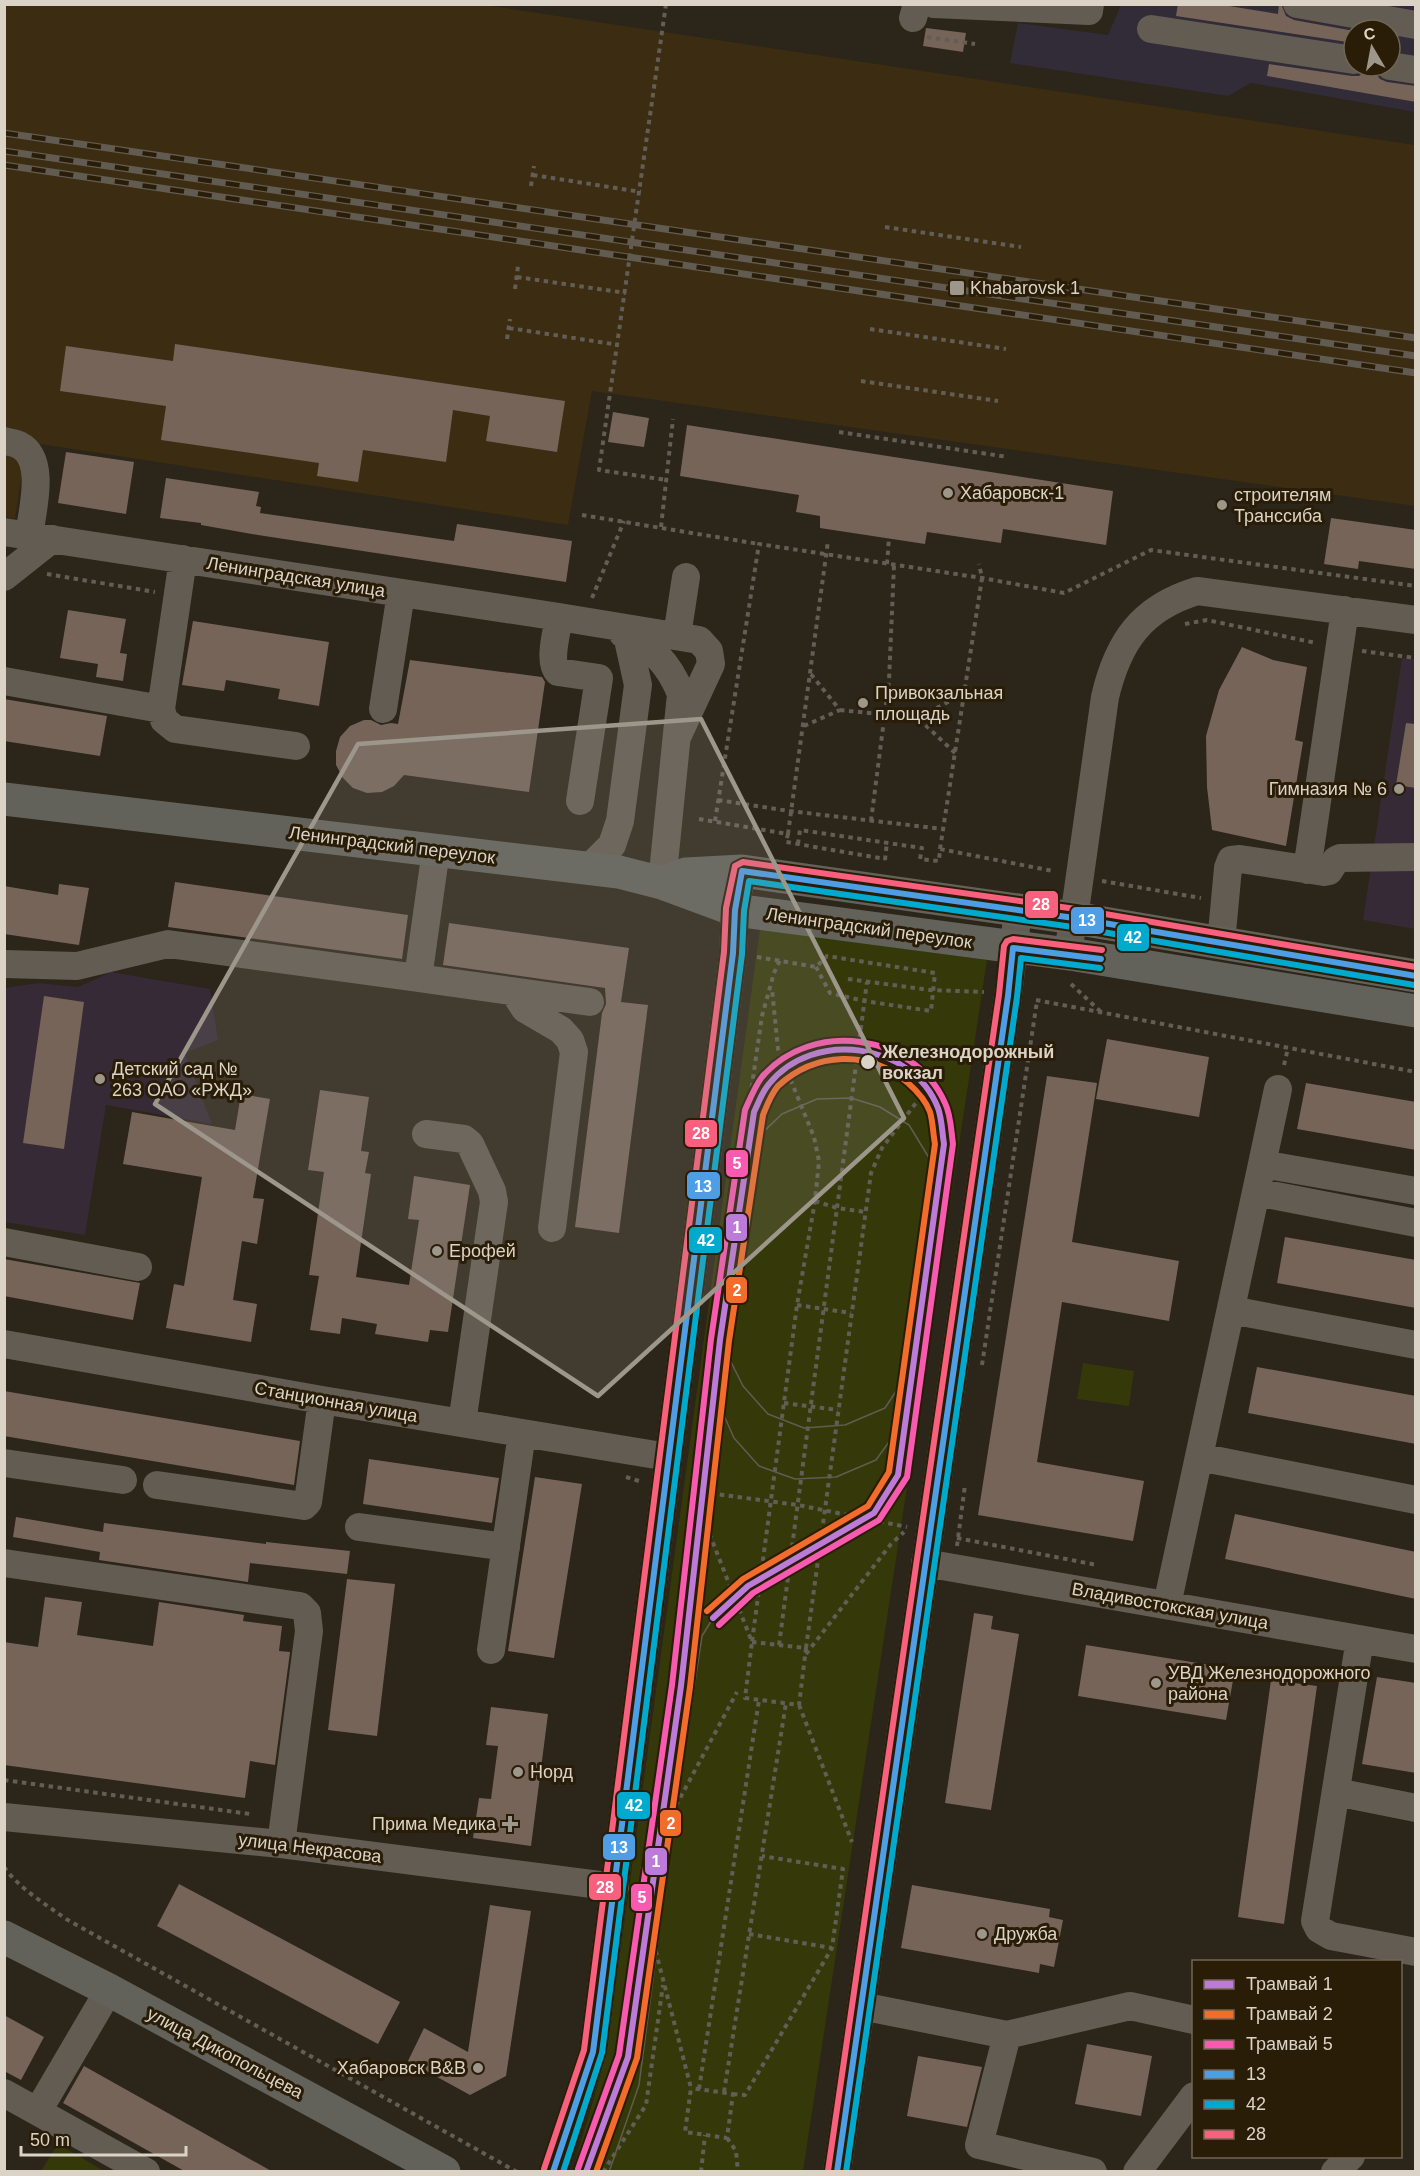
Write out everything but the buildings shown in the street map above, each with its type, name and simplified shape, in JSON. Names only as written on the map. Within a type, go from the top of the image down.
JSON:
[{"type":"main road","name":"Ленинградский переулок","points":[[4,799],[618,872],[662,883],[735,910],[1013,948],[1069,969],[1216,977],[1416,1011]]},
{"type":"main road","points":[[662,883],[686,874],[742,871],[1074,918],[1223,928],[1416,976]]},
{"type":"main road","name":"улица Дикопольцева","points":[[4,1937],[109,1990],[430,2168]]},
{"type":"street","points":[[922,16],[1089,10],[1090,4]]},
{"type":"street","points":[[1297,4],[1386,18]]},
{"type":"street","points":[[1151,29],[1342,58]]},
{"type":"street","points":[[4,441],[19,445],[27,453],[36,475],[29,536],[10,573]]},
{"type":"street","name":"Ленинградская улица","points":[[29,536],[559,617],[589,611]]},
{"type":"street","points":[[183,559],[161,709],[164,720],[175,729],[296,746]]},
{"type":"street","points":[[677,636],[686,577]]},
{"type":"street","points":[[1069,969],[1074,918],[1107,687],[1112,668],[1124,644],[1140,623],[1179,596],[1197,591],[1416,620]]},
{"type":"street","points":[[383,709],[401,593]]},
{"type":"street","points":[[1307,870],[1345,610]]},
{"type":"street","points":[[589,611],[652,649],[675,678],[681,694],[662,883]]},
{"type":"street","points":[[589,611],[699,640],[709,651],[711,664],[676,737]]},
{"type":"street","points":[[559,617],[552,661],[555,669],[558,672],[599,678],[580,801]]},
{"type":"street","points":[[589,868],[612,845],[620,821],[638,685],[627,635]]},
{"type":"street","points":[[4,681],[161,709]]},
{"type":"street","points":[[418,978],[436,850]]},
{"type":"street","points":[[1223,928],[1228,868],[1231,860],[1240,859],[1323,872],[1329,871],[1340,858],[1416,857]]},
{"type":"street","points":[[553,2172],[593,2052],[631,1882],[668,1456],[733,953],[735,910],[742,871]]},
{"type":"street","points":[[837,2172],[1008,996],[1018,910]]},
{"type":"street","points":[[4,964],[77,966],[168,944],[590,1002]]},
{"type":"street","points":[[514,992],[525,1009],[561,1030],[570,1040],[574,1052],[552,1228]]},
{"type":"street","points":[[1167,1605],[1278,1089]]},
{"type":"street","points":[[426,1134],[464,1139],[470,1144],[495,1202],[462,1423]]},
{"type":"street","points":[[1262,1164],[1416,1191]]},
{"type":"street","points":[[1256,1192],[1416,1223]]},
{"type":"street","points":[[4,1242],[138,1267]]},
{"type":"street","points":[[1231,1310],[1416,1345]]},
{"type":"street","name":"Станционная улица","points":[[4,1344],[322,1400],[668,1456]]},
{"type":"street","points":[[157,1485],[304,1506],[308,1502],[322,1400]]},
{"type":"street","points":[[491,1650],[522,1432]]},
{"type":"street","points":[[1199,1457],[1416,1500]]},
{"type":"street","points":[[4,1463],[123,1480]]},
{"type":"street","points":[[359,1527],[506,1547]]},
{"type":"street","points":[[4,1563],[300,1606],[307,1613],[309,1631],[281,1844]]},
{"type":"street","name":"Владивостокская улица","points":[[925,1563],[1416,1649]]},
{"type":"street","points":[[1360,1639],[1315,1921],[1319,1929],[1331,1936],[1416,1952]]},
{"type":"street","points":[[1336,1792],[1416,1808]]},
{"type":"street","name":"улица Некрасова","points":[[4,1817],[631,1882]]},
{"type":"street","points":[[38,2111],[109,1990]]},
{"type":"street","points":[[861,2006],[1007,2035],[1130,2006],[1192,2020]]},
{"type":"street","points":[[1007,2035],[979,2145],[1059,2168],[1093,2172]]},
{"type":"street","points":[[4,2093],[146,2172]]},
{"type":"street","points":[[1137,2172],[1192,2099]]},
{"type":"street","points":[[1335,2172],[1350,2158]]},
{"type":"path","points":[[666,4],[641,192],[599,470],[667,480]]},
{"type":"path","points":[[922,16],[975,44]]},
{"type":"path","points":[[531,186],[534,166]]},
{"type":"path","points":[[533,175],[641,192]]},
{"type":"path","points":[[885,227],[1021,247]]},
{"type":"path","points":[[515,289],[518,266]]},
{"type":"path","points":[[516,277],[626,293]]},
{"type":"path","points":[[507,339],[510,319]]},
{"type":"path","points":[[509,328],[619,345]]},
{"type":"path","points":[[870,329],[1006,349]]},
{"type":"path","points":[[861,381],[998,401]]},
{"type":"path","points":[[661,527],[673,419]]},
{"type":"path","points":[[839,432],[1008,457]]},
{"type":"path","points":[[582,515],[1064,593],[1151,550],[1416,586]]},
{"type":"path","points":[[589,611],[624,521]]},
{"type":"path","points":[[887,564],[889,538]]},
{"type":"path","points":[[828,541],[786,842],[885,859]]},
{"type":"path","points":[[715,821],[759,544]]},
{"type":"path","points":[[798,844],[800,830],[922,848],[920,859],[939,861],[982,578],[979,564]]},
{"type":"path","points":[[871,821],[889,681],[894,565]]},
{"type":"path","points":[[10,573],[177,595]]},
{"type":"path","points":[[1184,625],[1207,620],[1339,648],[1416,658]]},
{"type":"path","points":[[810,673],[840,710]]},
{"type":"path","points":[[803,727],[840,710],[918,718],[964,693]]},
{"type":"path","points":[[918,718],[955,753]]},
{"type":"path","points":[[718,800],[789,811],[943,829]]},
{"type":"path","points":[[699,819],[788,834]]},
{"type":"path","points":[[885,867],[887,842]]},
{"type":"path","points":[[940,849],[1053,871]]},
{"type":"path","points":[[1096,889],[1101,880],[1199,897],[1223,928]]},
{"type":"path","points":[[753,956],[816,967]]},
{"type":"path","points":[[827,956],[935,973],[931,1011],[864,1001],[830,993],[816,967],[827,956]]},
{"type":"path","points":[[1069,969],[1103,1013]]},
{"type":"path","points":[[848,979],[934,990],[988,992]]},
{"type":"path","points":[[779,1645],[867,982]]},
{"type":"path","points":[[771,987],[778,1049],[814,1137],[819,1161],[815,1201],[797,1305],[746,1698],[799,1705]]},
{"type":"path","points":[[1027,999],[1416,1072]]},
{"type":"path","points":[[852,1842],[799,1705],[871,1173],[882,1149],[937,1075]]},
{"type":"path","points":[[815,1201],[837,1208],[865,1212]]},
{"type":"path","points":[[797,1305],[851,1314]]},
{"type":"path","points":[[784,1403],[838,1410]]},
{"type":"path","points":[[683,1490],[798,1505],[909,1527],[891,1544],[805,1654]]},
{"type":"path","points":[[693,1491],[752,1642]]},
{"type":"path","points":[[752,1642],[806,1648]]},
{"type":"path","points":[[727,2138],[685,2132],[692,2088],[663,1981],[631,1882],[737,1692]]},
{"type":"path","points":[[699,2089],[759,1700]]},
{"type":"path","points":[[724,2092],[786,1703]]},
{"type":"path","points":[[692,2088],[745,2095],[832,1947],[843,1869],[762,1856]]},
{"type":"path","points":[[4,1867],[28,1891],[66,1919],[517,2172]]},
{"type":"path","points":[[749,1934],[832,1947]]},
{"type":"path","points":[[603,2172],[646,2105],[663,1981]]},
{"type":"path","points":[[733,2094],[727,2138],[736,2151],[738,2172]]},
{"type":"path","points":[[701,2172],[705,2135]]},
{"type":"highlighted area","points":[[701,719],[904,1118],[598,1396],[155,1104],[358,744]]},
{"type":"shaded area","points":[[5,5],[485,5],[1415,145],[1415,506],[592,391],[568,525],[27,442],[15,519],[5,517]]},
{"type":"shaded area","points":[[1121,5],[1415,5],[1415,112],[1251,83],[1228,96],[1010,63],[1018,23],[1108,35]]},
{"type":"shaded area","name":"Гимназия № 6","points":[[1402,658],[1415,659],[1415,929],[1363,920]]},
{"type":"shaded area","name":"Детский сад № 263 ОАО «РЖД»","points":[[111,972],[210,989],[218,1040],[185,1053],[212,1124],[106,1105],[85,1235],[5,1222],[5,988],[38,983],[78,987]]},
{"type":"green space","points":[[760,929],[987,960],[803,2171],[572,2172],[606,2057]]},
{"type":"green space","points":[[1083,1363],[1134,1371],[1129,1406],[1077,1399]]},
{"type":"green space","points":[[58,2144],[104,2171],[41,2171]]},
{"type":"tram line","name":"5","points":[[578,2169],[619,2055],[672,1685],[711,1339],[745,1110],[762,1077],[783,1059],[807,1047],[834,1041],[861,1042],[887,1049],[910,1061],[930,1079],[947,1108],[953,1144],[907,1477],[879,1520],[753,1593],[719,1625]]},
{"type":"tram line","name":"1","points":[[586,2172],[628,2057],[681,1686],[720,1340],[754,1112],[769,1084],[788,1067],[810,1055],[835,1050],[860,1051],[885,1057],[907,1069],[925,1086],[938,1108],[944,1144],[898,1475],[874,1513],[748,1586],[713,1618]]},
{"type":"tram line","name":"2","points":[[596,2172],[637,2058],[690,1687],[729,1341],[763,1115],[778,1086],[808,1066],[842,1059],[876,1064],[893,1072],[908,1083],[923,1100],[930,1112],[935,1144],[889,1472],[868,1506],[743,1579],[707,1611]]},
{"type":"tram line","points":[[746,1166],[760,1135],[782,1114],[817,1099],[851,1098],[880,1107],[909,1125],[931,1161],[935,1204]]},
{"type":"tram line","points":[[720,1340],[743,1386],[768,1414],[804,1428],[845,1425],[885,1408],[912,1367]]},
{"type":"tram line","points":[[714,1393],[734,1438],[759,1466],[795,1479],[836,1477],[876,1460],[904,1421]]},
{"type":"tram line","points":[[609,2172],[639,2085],[673,1827],[702,1636],[713,1618],[748,1586],[874,1513],[898,1475],[905,1419]]},
{"type":"railway","points":[[4,133],[1416,338]]},
{"type":"railway","points":[[4,151],[1416,356]]},
{"type":"railway","points":[[4,165],[1416,373]]},
{"type":"transit line","name":"28","points":[[544,2169],[584,2050],[724,952],[726,908],[735,866],[743,862],[1076,909],[1416,967]]},
{"type":"transit line","name":"13","points":[[553,2172],[593,2052],[733,953],[735,910],[742,871],[1074,918],[1416,976]]},
{"type":"transit line","name":"42","points":[[563,2172],[602,2053],[742,954],[744,911],[749,881],[1073,927],[1414,985]]},
{"type":"transit line","name":"28","points":[[828,2171],[999,995],[1004,946],[1007,941],[1013,939],[1102,950]]},
{"type":"transit line","name":"13","points":[[837,2172],[1008,996],[1013,948],[1101,959]]},
{"type":"transit line","name":"42","points":[[846,2172],[1021,958],[1100,968]]},
{"type":"place","name":"Khabarovsk 1","points":[[957,288]]},
{"type":"place","name":"Хабаровск-1","points":[[948,493]]},
{"type":"place","name":"строителям Транссиба","points":[[1222,505]]},
{"type":"place","name":"Привокзальная площадь","points":[[863,703]]},
{"type":"place","name":"Гимназия № 6","points":[[1399,789]]},
{"type":"place","name":"Железнодорожный вокзал","points":[[868,1062]]},
{"type":"place","name":"Детский сад № 263 ОАО «РЖД»","points":[[100,1079]]},
{"type":"place","name":"Ерофей","points":[[437,1251]]},
{"type":"place","name":"УВД Железнодорожного района","points":[[1156,1683]]},
{"type":"place","name":"Норд","points":[[518,1772]]},
{"type":"place","name":"Прима Медика","points":[[510,1824]]},
{"type":"place","name":"Дружба","points":[[982,1934]]},
{"type":"place","name":"Хабаровск B&B","points":[[478,2068]]}]
